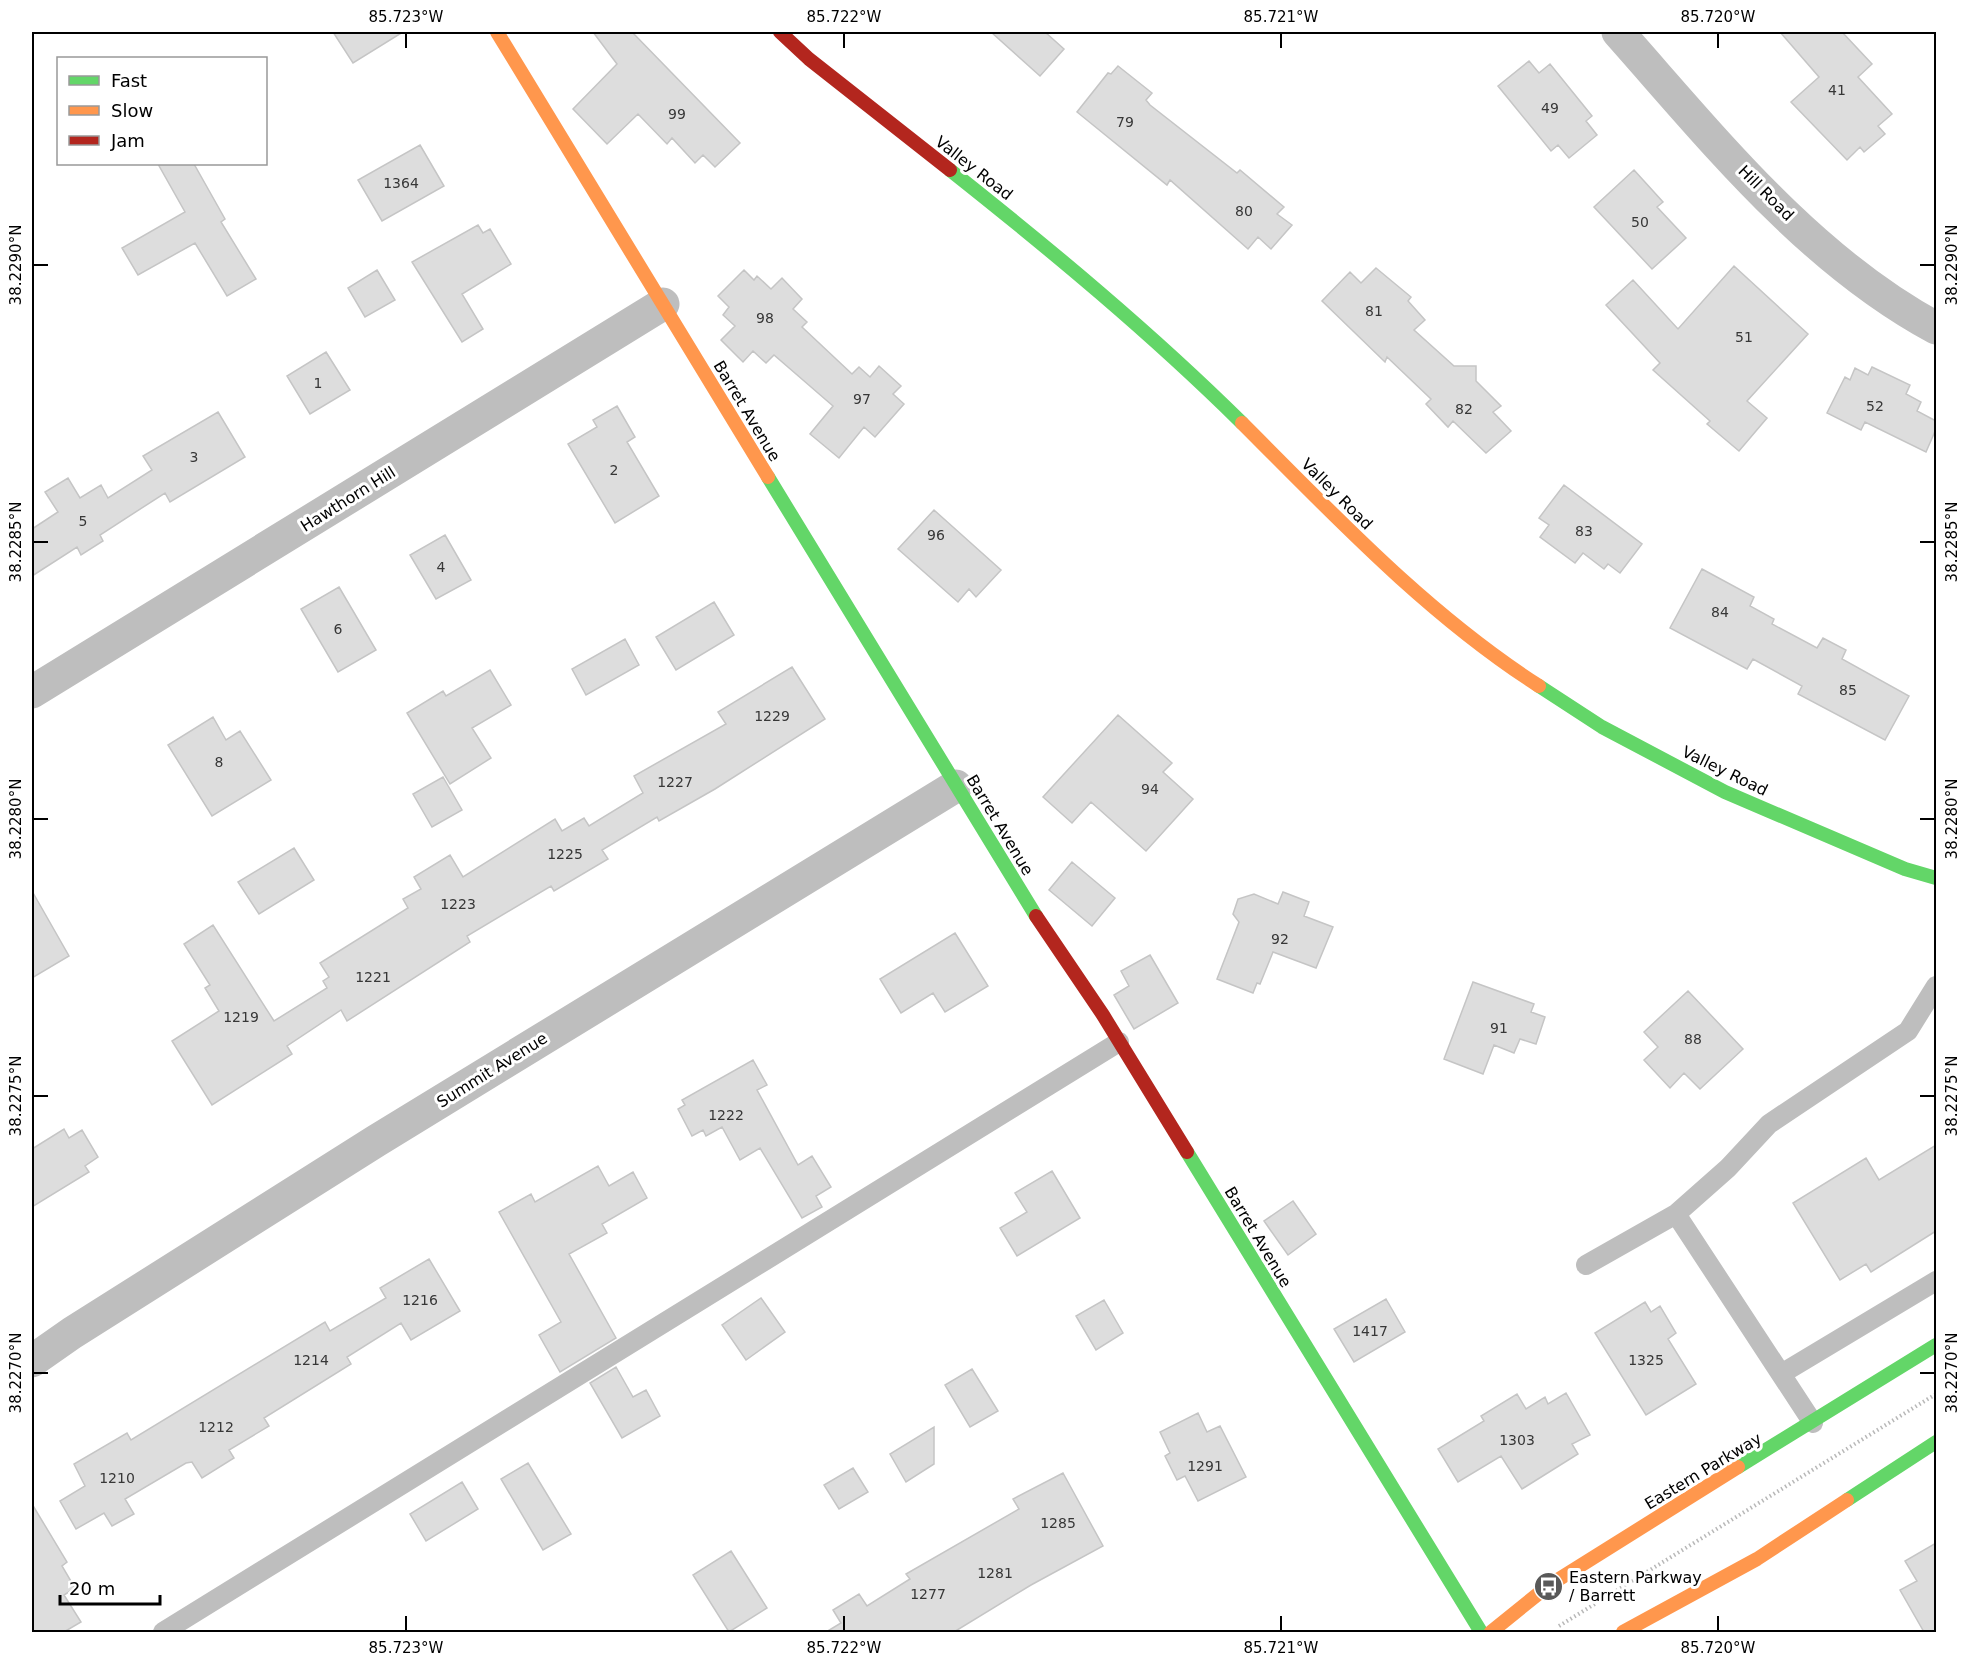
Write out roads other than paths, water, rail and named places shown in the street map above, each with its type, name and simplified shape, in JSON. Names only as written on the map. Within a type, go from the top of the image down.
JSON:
[{"type":"street","name":"Barret Avenue","points":[[497,32],[1032,911],[1119,1042],[1481,1632]]},
{"type":"street","name":"Valley Road","points":[[780,32],[808,59],[1006,215],[1199,381],[1394,574],[1441,615],[1520,674],[1602,727],[1725,792],[1905,869],[1936,878]]},
{"type":"street","name":"Hill Road","points":[[1618,32],[1723,150],[1822,248],[1883,296],[1936,328]]},
{"type":"street","name":"Hawthorn Hill","points":[[32,692],[663,304]]},
{"type":"street","name":"Summit Avenue","points":[[32,1361],[72,1332],[376,1141],[956,786]]},
{"type":"street","name":"Eastern Parkway","points":[[1491,1632],[1548,1586],[1590,1558],[1813,1423],[1936,1345]]},
{"type":"street","points":[[1623,1632],[1757,1559],[1936,1443]]},
{"type":"lane","points":[[1586,1265],[1676,1215],[1728,1168],[1769,1124],[1908,1031],[1936,986]]},
{"type":"lane","points":[[163,1632],[1119,1042]]},
{"type":"lane","points":[[1676,1215],[1813,1423]]},
{"type":"lane","points":[[1781,1374],[1936,1281]]},
{"type":"place","name":"Eastern Parkway / Barrett","points":[[1548,1586]]}]
